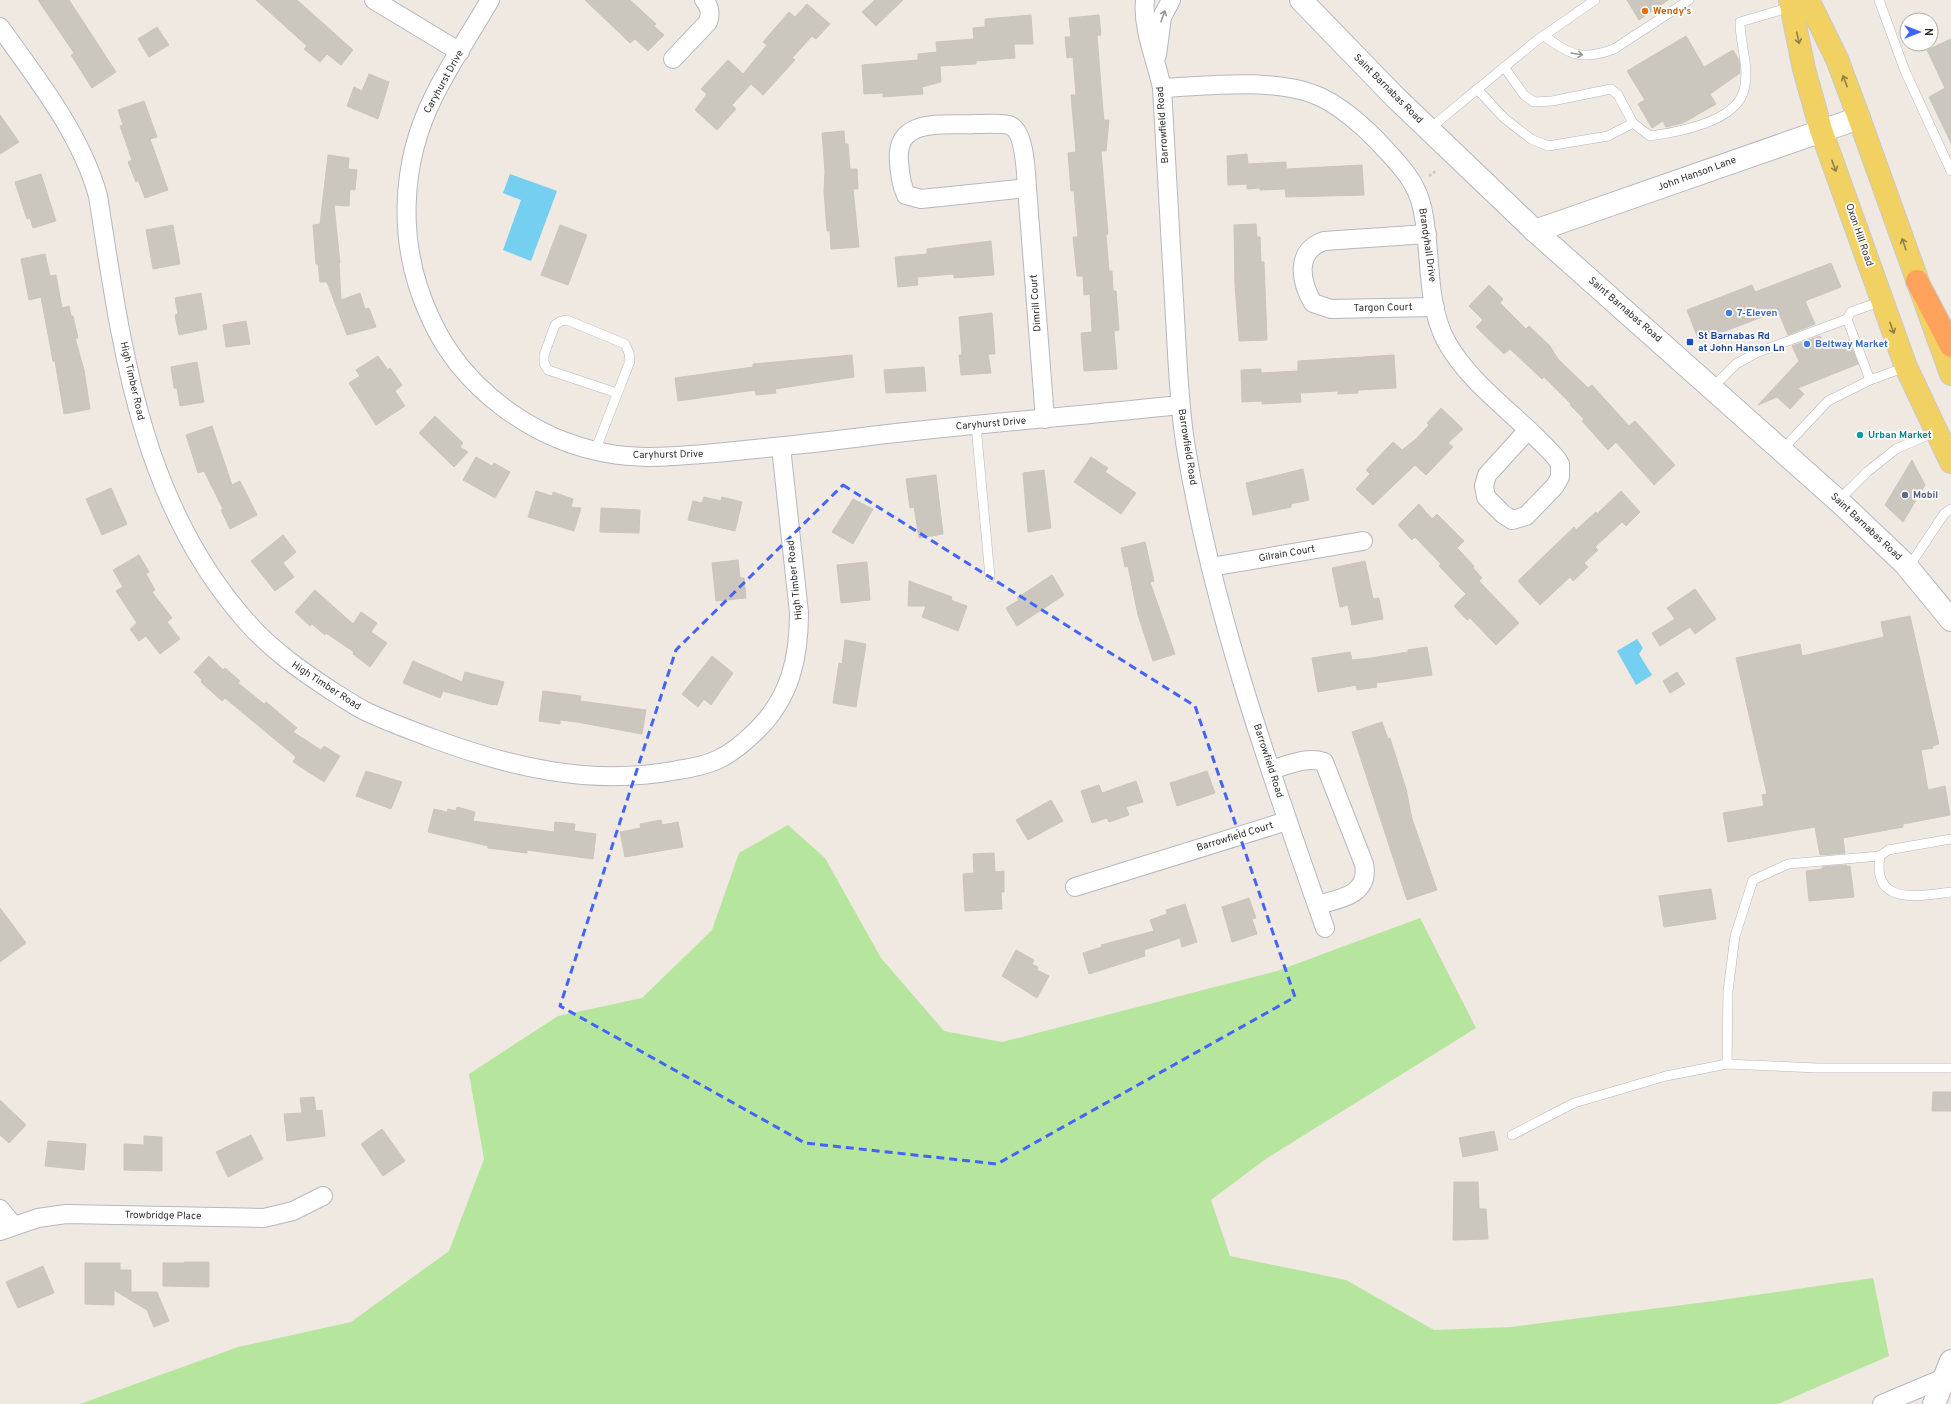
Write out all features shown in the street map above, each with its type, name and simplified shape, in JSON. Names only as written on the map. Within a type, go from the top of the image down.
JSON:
[{"type":"highway","points":[[1917,281],[1951,346]]},
{"type":"main road","name":"Saint Barnabas Road","points":[[1301,0],[1429,129],[1535,231],[1713,387],[1838,501],[1908,568],[1950,616]]},
{"type":"main road","points":[[1796,2],[1836,59],[1859,118],[1951,374]]},
{"type":"main road","name":"Oxon Hill Road","points":[[1796,2],[1804,69],[1821,130],[1906,367],[1935,432],[1951,462]]},
{"type":"main road","name":"John Hanson Lane","points":[[1535,231],[1859,118]]},
{"type":"main road","points":[[1934,1404],[1948,1369]]},
{"type":"street","points":[[374,0],[460,52]]},
{"type":"street","name":"Caryhurst Drive","points":[[490,0],[432,100],[421,125],[410,164],[407,187],[409,253],[417,287],[433,325],[448,349],[471,378],[495,401],[546,433],[595,451],[608,454],[656,457],[781,447],[976,425],[1180,405]]},
{"type":"street","points":[[673,59],[708,22],[710,9],[704,0]]},
{"type":"street","name":"Barrowfield Road","points":[[1145,0],[1144,12],[1146,29],[1162,88],[1180,405],[1191,475],[1211,568],[1239,672],[1287,821]]},
{"type":"street","name":"Barrowfield Road","points":[[1156,62],[1162,17],[1171,0]]},
{"type":"street","name":"High Timber Road","points":[[0,27],[61,116],[95,183],[112,287],[135,403],[157,473],[184,534],[219,587],[264,640],[285,658],[364,710],[448,744],[516,766],[576,775],[616,777],[640,776],[669,772],[716,761],[735,750],[766,721],[777,706],[793,674],[800,613],[781,447]]},
{"type":"street","name":"Brandyhall Drive","points":[[1162,88],[1263,86],[1288,88],[1315,94],[1372,134],[1406,173],[1418,194],[1427,234],[1435,307],[1446,340],[1463,366],[1528,430],[1558,461],[1561,469],[1560,477],[1555,486],[1526,516],[1512,520],[1503,514],[1486,497],[1484,486],[1488,475],[1528,430]]},
{"type":"street","name":"Dimrill Court","points":[[1027,188],[921,199],[906,196],[901,184],[899,149],[903,138],[910,131],[918,127],[975,124],[1010,126],[1018,132],[1025,161],[1045,419]]},
{"type":"street","name":"Targon Court","points":[[1427,234],[1324,241],[1314,244],[1305,255],[1303,285],[1313,302],[1331,309],[1435,307]]},
{"type":"street","name":"Gilrain Court","points":[[1211,568],[1363,541]]},
{"type":"street","points":[[1271,770],[1302,760],[1316,759],[1324,762],[1364,864],[1366,873],[1364,883],[1358,889],[1338,899],[1317,905]]},
{"type":"street","name":"Barrowfield Court","points":[[1075,887],[1287,821],[1325,928]]},
{"type":"street","name":"Trowbridge Place","points":[[6,1228],[38,1218],[66,1214],[264,1218],[293,1211],[324,1196]]},
{"type":"street","points":[[0,1209],[6,1228]]},
{"type":"street","points":[[1882,1404],[1948,1369]]},
{"type":"lane","points":[[1429,129],[1504,67],[1544,36],[1595,0]]},
{"type":"lane","points":[[1544,36],[1564,51],[1583,55],[1600,54],[1614,50],[1689,0]]},
{"type":"lane","points":[[1879,0],[1905,71],[1951,171]]},
{"type":"lane","points":[[1504,67],[1524,95],[1534,102],[1552,101],[1611,89],[1618,95],[1633,123],[1650,136],[1678,132],[1718,118],[1736,105],[1744,90],[1746,61],[1740,34],[1740,22],[1796,2]]},
{"type":"lane","points":[[1477,89],[1504,118],[1531,139],[1548,146],[1608,136],[1633,123]]},
{"type":"lane","points":[[1713,387],[1736,364],[1756,353],[1847,319],[1851,312],[1882,301]]},
{"type":"lane","points":[[1847,319],[1870,380]]},
{"type":"lane","points":[[595,451],[630,361],[625,344],[567,320],[561,321],[555,325],[544,355],[544,363],[548,370],[617,393]]},
{"type":"lane","points":[[1782,450],[1828,401],[1870,380],[1906,367]]},
{"type":"lane","points":[[976,425],[990,577]]},
{"type":"lane","points":[[1838,501],[1867,472],[1896,449],[1935,432]]},
{"type":"lane","points":[[1908,568],[1944,514],[1951,509]]},
{"type":"lane","points":[[1727,1064],[1728,991],[1735,936],[1753,880],[1788,864],[1880,856],[1888,850],[1951,839]]},
{"type":"lane","points":[[1880,856],[1878,870],[1884,886],[1895,894],[1916,896],[1951,892]]},
{"type":"lane","points":[[1512,1135],[1574,1103],[1666,1076],[1727,1064],[1817,1068],[1951,1068]]},
{"type":"highlighted area","points":[[843,485],[1195,706],[1295,997],[997,1164],[805,1143],[560,1006],[676,650]]},
{"type":"green space","points":[[788,825],[825,858],[881,958],[944,1031],[1002,1042],[1277,971],[1420,918],[1476,1028],[1267,1158],[1211,1200],[1230,1256],[1346,1280],[1434,1330],[1511,1327],[1714,1301],[1873,1278],[1889,1356],[1778,1404],[80,1404],[238,1347],[351,1322],[449,1251],[484,1159],[469,1074],[558,1016],[642,998],[712,930],[739,853]]},
{"type":"water","points":[[510,174],[557,191],[531,261],[503,250],[521,200],[503,193]]},
{"type":"water","points":[[1637,639],[1643,648],[1639,654],[1652,675],[1636,685],[1617,651]]},
{"type":"building","points":[[38,0],[69,0],[116,72],[92,88],[71,55],[74,53]]},
{"type":"building","points":[[256,0],[297,0],[353,50],[341,65],[327,54],[320,62],[304,49],[307,46]]},
{"type":"building","points":[[585,0],[630,0],[656,24],[654,26],[664,35],[648,51],[635,39],[630,43]]},
{"type":"building","points":[[875,0],[903,0],[876,26],[862,12]]},
{"type":"building","name":"Wendy's","points":[[1627,0],[1668,0],[1639,20]]},
{"type":"building","points":[[807,4],[830,24],[816,39],[812,36],[792,58],[795,60],[763,95],[751,84],[732,105],[736,109],[717,130],[695,110],[707,94],[701,89],[728,60],[743,74],[767,45],[763,42],[789,12],[795,17]]},
{"type":"building","points":[[1031,15],[1033,44],[1014,44],[1015,58],[976,61],[976,64],[940,66],[941,82],[922,87],[923,94],[883,97],[883,93],[864,94],[862,65],[918,60],[918,54],[937,52],[936,42],[974,39],[973,28],[985,27],[985,19]]},
{"type":"building","points":[[1099,15],[1101,35],[1097,36],[1103,111],[1104,120],[1109,120],[1106,151],[1101,151],[1108,234],[1106,235],[1109,271],[1112,271],[1113,291],[1116,291],[1119,330],[1114,331],[1117,369],[1084,371],[1081,333],[1092,332],[1090,294],[1084,295],[1083,276],[1077,276],[1073,237],[1078,237],[1074,191],[1071,191],[1068,153],[1076,152],[1071,95],[1076,95],[1073,57],[1067,58],[1065,37],[1071,37],[1069,18]]},
{"type":"building","points":[[157,27],[169,45],[149,57],[138,39]]},
{"type":"building","points":[[1686,36],[1704,67],[1733,50],[1739,60],[1740,73],[1710,94],[1716,104],[1683,123],[1666,127],[1663,121],[1652,128],[1638,104],[1645,100],[1627,71]]},
{"type":"building","points":[[1951,39],[1951,143],[1929,97],[1945,88],[1928,52],[1939,52],[1939,44]]},
{"type":"building","points":[[369,74],[389,82],[378,119],[347,106],[354,87],[362,91]]},
{"type":"building","points":[[144,101],[157,137],[150,139],[168,190],[145,198],[138,180],[136,182],[128,162],[132,160],[120,126],[123,125],[118,110]]},
{"type":"building","points":[[0,115],[19,142],[0,154]]},
{"type":"building","points":[[844,131],[845,144],[848,144],[850,169],[857,169],[858,189],[853,189],[859,247],[831,249],[830,231],[827,231],[822,133]]},
{"type":"building","points":[[1247,154],[1248,164],[1286,162],[1286,169],[1362,165],[1364,195],[1286,197],[1285,189],[1260,190],[1260,188],[1247,189],[1247,184],[1228,185],[1227,156]]},
{"type":"building","points":[[328,155],[349,158],[348,169],[357,170],[355,190],[350,189],[349,206],[334,205],[340,263],[341,300],[360,293],[365,309],[369,308],[376,327],[347,335],[327,282],[320,282],[318,264],[316,264],[313,225],[320,224]]},
{"type":"building","points":[[41,174],[56,221],[33,228],[30,218],[27,219],[15,182]]},
{"type":"building","points":[[1256,224],[1257,237],[1260,237],[1261,262],[1264,262],[1267,340],[1239,341],[1235,283],[1234,225]]},
{"type":"building","points":[[173,225],[180,264],[153,269],[146,230]]},
{"type":"building","points":[[560,225],[587,235],[568,285],[541,275]]},
{"type":"building","points":[[991,241],[994,275],[954,278],[954,274],[917,277],[918,285],[898,287],[895,257],[927,254],[927,249]]},
{"type":"building","points":[[45,254],[50,276],[56,275],[62,308],[69,306],[71,316],[73,316],[78,338],[75,338],[84,370],[90,409],[64,414],[55,361],[53,361],[41,297],[29,300],[21,259]]},
{"type":"building","points":[[1831,263],[1841,287],[1805,301],[1815,324],[1788,335],[1778,311],[1699,341],[1687,310],[1752,285],[1755,292]]},
{"type":"building","points":[[1489,285],[1503,299],[1500,303],[1526,329],[1529,326],[1550,346],[1558,359],[1588,388],[1592,385],[1629,426],[1635,421],[1675,465],[1654,485],[1616,442],[1608,450],[1582,421],[1584,419],[1570,405],[1571,404],[1544,377],[1542,379],[1510,349],[1504,354],[1476,327],[1483,320],[1469,306]]},
{"type":"building","points":[[201,293],[207,329],[179,335],[175,315],[178,314],[175,298]]},
{"type":"building","points":[[992,313],[995,354],[988,354],[991,373],[961,375],[959,355],[962,355],[959,317]]},
{"type":"building","points":[[246,321],[250,344],[226,347],[223,325]]},
{"type":"building","points":[[1820,336],[1826,350],[1849,340],[1858,364],[1798,388],[1804,394],[1790,409],[1777,397],[1758,405],[1799,361],[1792,346]]},
{"type":"building","points":[[852,355],[854,377],[775,389],[776,393],[756,395],[755,390],[678,401],[675,378],[753,367],[753,364]]},
{"type":"building","points":[[1394,355],[1396,388],[1358,390],[1358,393],[1338,394],[1338,391],[1300,393],[1301,402],[1262,404],[1262,401],[1242,402],[1241,370],[1261,369],[1261,373],[1298,371],[1298,361]]},
{"type":"building","points":[[378,356],[388,370],[390,368],[402,385],[395,391],[405,406],[376,425],[349,383],[360,376],[356,370]]},
{"type":"building","points":[[197,362],[204,402],[180,406],[177,388],[174,388],[171,367]]},
{"type":"building","points":[[924,367],[926,391],[886,393],[884,370]]},
{"type":"building","points":[[1441,408],[1463,429],[1448,443],[1453,447],[1426,475],[1415,465],[1373,505],[1356,489],[1370,474],[1366,470],[1393,442],[1402,450],[1416,439],[1429,425],[1427,423]]},
{"type":"building","points":[[435,416],[463,443],[460,447],[468,452],[454,467],[419,433]]},
{"type":"building","points":[[212,426],[232,485],[240,481],[257,515],[230,529],[221,510],[223,509],[204,471],[198,473],[186,435]]},
{"type":"building","points":[[476,457],[492,466],[494,463],[510,472],[495,498],[463,480]]},
{"type":"building","points":[[1091,457],[1108,468],[1105,472],[1136,493],[1121,514],[1074,482]]},
{"type":"building","name":"Mobil","points":[[1912,460],[1925,485],[1903,522],[1885,505]]},
{"type":"building","points":[[1303,469],[1309,500],[1291,504],[1291,507],[1253,515],[1246,483]]},
{"type":"building","points":[[1044,470],[1051,528],[1028,532],[1023,473]]},
{"type":"building","points":[[936,475],[943,534],[919,538],[914,507],[910,508],[906,479]]},
{"type":"building","points":[[111,488],[127,524],[102,535],[86,499]]},
{"type":"building","points":[[536,491],[552,496],[553,492],[573,499],[571,507],[581,508],[574,531],[528,517]]},
{"type":"building","points":[[1621,491],[1640,512],[1626,526],[1622,522],[1595,547],[1598,550],[1584,563],[1588,567],[1573,581],[1570,577],[1540,605],[1518,581],[1574,527],[1576,530],[1596,512],[1597,514]]},
{"type":"building","points":[[704,497],[721,501],[722,497],[742,502],[735,531],[688,520],[693,501],[702,503]]},
{"type":"building","points":[[853,499],[873,509],[853,544],[832,532]]},
{"type":"building","points":[[1419,504],[1432,519],[1437,514],[1464,541],[1457,548],[1474,566],[1473,568],[1482,578],[1479,581],[1519,623],[1496,645],[1470,618],[1467,620],[1454,606],[1466,594],[1439,566],[1441,564],[1415,537],[1412,540],[1398,525]]},
{"type":"building","points":[[601,508],[640,510],[639,533],[600,532]]},
{"type":"building","points":[[283,535],[296,552],[283,563],[294,577],[275,591],[251,561]]},
{"type":"building","points":[[1145,542],[1154,581],[1150,582],[1175,654],[1153,661],[1138,615],[1128,566],[1125,567],[1121,548]]},
{"type":"building","points":[[139,555],[149,572],[146,574],[155,590],[152,592],[172,618],[167,622],[180,639],[160,654],[146,636],[139,641],[130,629],[137,623],[116,591],[123,587],[113,570]]},
{"type":"building","points":[[738,560],[740,578],[744,578],[746,598],[716,601],[712,563]]},
{"type":"building","points":[[1365,561],[1373,599],[1379,598],[1383,619],[1352,625],[1348,605],[1340,607],[1332,568]]},
{"type":"building","points":[[867,562],[870,600],[841,603],[837,565]]},
{"type":"building","points":[[1052,575],[1064,595],[1017,626],[1006,608],[1019,600],[1017,598]]},
{"type":"building","points":[[909,581],[952,597],[951,600],[967,606],[958,631],[922,617],[926,606],[908,606]]},
{"type":"building","points":[[1695,589],[1716,619],[1695,634],[1690,627],[1660,646],[1652,633],[1675,619],[1667,608]]},
{"type":"building","points":[[315,590],[353,624],[361,612],[377,623],[371,632],[387,643],[370,667],[353,654],[354,652],[326,633],[325,635],[312,624],[310,626],[295,612]]},
{"type":"building","points":[[1910,616],[1939,744],[1932,746],[1933,748],[1921,750],[1928,790],[1945,786],[1950,815],[1903,824],[1903,827],[1843,838],[1845,853],[1820,855],[1815,827],[1728,842],[1723,813],[1764,806],[1762,795],[1767,794],[1736,658],[1800,644],[1802,656],[1884,637],[1881,622]]},
{"type":"building","points":[[845,640],[866,644],[856,707],[833,703],[839,663],[842,664]]},
{"type":"building","points":[[1427,647],[1432,675],[1376,683],[1377,687],[1357,690],[1356,685],[1318,692],[1312,658],[1350,652],[1352,660],[1408,652],[1408,650]]},
{"type":"building","points":[[209,656],[223,670],[225,668],[240,681],[238,683],[264,704],[266,702],[297,728],[293,732],[321,750],[324,746],[340,756],[324,782],[293,762],[296,757],[225,698],[222,701],[201,682],[202,680],[194,672]]},
{"type":"building","points":[[712,656],[733,673],[711,705],[704,699],[698,707],[682,694]]},
{"type":"building","points":[[413,661],[462,682],[465,672],[504,682],[497,705],[443,691],[440,698],[403,683]]},
{"type":"building","points":[[1677,672],[1685,684],[1670,693],[1663,681]]},
{"type":"building","points":[[543,691],[581,696],[580,701],[646,710],[642,734],[577,722],[560,720],[560,724],[539,721]]},
{"type":"building","points":[[1382,722],[1388,739],[1390,738],[1406,789],[1412,819],[1437,890],[1407,900],[1352,732]]},
{"type":"building","points":[[366,771],[402,782],[391,809],[356,796]]},
{"type":"building","points":[[1207,771],[1215,793],[1177,806],[1170,783]]},
{"type":"building","points":[[1136,781],[1143,802],[1126,807],[1129,815],[1109,822],[1107,818],[1092,823],[1081,791],[1099,785],[1102,793]]},
{"type":"building","points":[[1051,800],[1063,821],[1028,840],[1016,820]]},
{"type":"building","points":[[457,807],[475,812],[473,821],[554,832],[555,822],[575,824],[574,831],[596,834],[593,859],[527,850],[527,853],[488,848],[488,846],[428,832],[434,809],[447,812],[448,809],[456,811]]},
{"type":"building","points":[[661,820],[662,825],[678,822],[683,847],[625,857],[620,832],[641,828],[640,824]]},
{"type":"building","points":[[994,853],[995,872],[1004,871],[1004,892],[1001,892],[1002,909],[965,911],[963,874],[974,873],[973,854]]},
{"type":"building","points":[[1847,865],[1847,867],[1850,866],[1854,897],[1809,901],[1806,871],[1822,869],[1822,867]]},
{"type":"building","points":[[1711,889],[1716,919],[1664,927],[1659,896]]},
{"type":"building","points":[[1249,898],[1256,918],[1252,919],[1257,934],[1232,942],[1222,907]]},
{"type":"building","points":[[1185,904],[1197,942],[1182,947],[1180,938],[1144,950],[1145,956],[1089,974],[1083,953],[1102,947],[1101,945],[1154,931],[1150,920],[1167,914],[1166,910]]},
{"type":"building","points":[[0,908],[26,943],[0,962]]},
{"type":"building","points":[[1016,950],[1034,960],[1032,964],[1038,967],[1037,970],[1049,976],[1037,998],[1002,976]]},
{"type":"building","points":[[1933,1092],[1951,1092],[1951,1111],[1932,1111]]},
{"type":"building","points":[[314,1097],[316,1111],[322,1110],[325,1136],[287,1141],[284,1114],[302,1113],[300,1098]]},
{"type":"building","points":[[0,1100],[26,1125],[9,1143],[0,1135]]},
{"type":"building","points":[[382,1129],[405,1161],[383,1176],[361,1144]]},
{"type":"building","points":[[1494,1131],[1498,1150],[1463,1157],[1459,1138]]},
{"type":"building","points":[[251,1135],[263,1159],[228,1177],[216,1152]]},
{"type":"building","points":[[144,1136],[162,1137],[162,1171],[124,1170],[124,1144],[144,1145]]},
{"type":"building","points":[[48,1141],[86,1144],[84,1170],[45,1166]]},
{"type":"building","points":[[1454,1182],[1478,1182],[1479,1209],[1486,1209],[1488,1239],[1453,1240]]},
{"type":"building","points":[[209,1262],[209,1287],[163,1286],[163,1263]]},
{"type":"building","points":[[85,1263],[120,1263],[120,1270],[131,1270],[131,1292],[157,1292],[169,1321],[154,1327],[147,1310],[114,1290],[114,1305],[85,1304]]},
{"type":"building","points":[[43,1266],[54,1293],[18,1308],[6,1282]]},
{"type":"place","name":"Wendy's","points":[[1645,11]]},
{"type":"place","name":"7-Eleven","points":[[1729,313]]},
{"type":"place","name":"St Barnabas Rd at John Hanson Ln","points":[[1690,342]]},
{"type":"place","name":"Beltway Market","points":[[1807,344]]},
{"type":"place","name":"Urban Market","points":[[1860,435]]},
{"type":"place","name":"Mobil","points":[[1905,495]]}]
